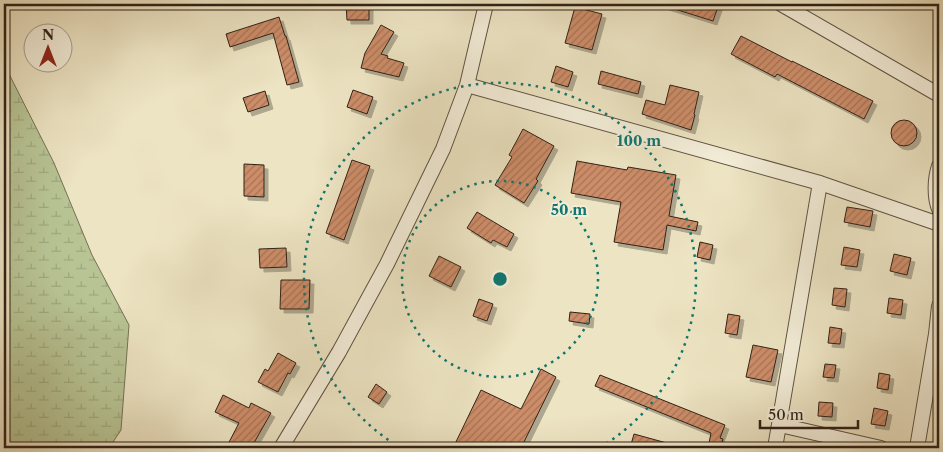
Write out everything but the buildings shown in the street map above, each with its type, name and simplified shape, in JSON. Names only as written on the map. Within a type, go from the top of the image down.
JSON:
[{"type":"street","points":[[282,448],[388,264],[443,149],[466,85],[486,4]]},
{"type":"street","points":[[781,4],[939,95]]},
{"type":"street","points":[[466,85],[820,183],[939,224]]},
{"type":"street","points":[[939,166],[936,191],[939,209]]},
{"type":"street","points":[[775,448],[820,183]]},
{"type":"street","points":[[917,448],[939,306]]},
{"type":"street","points":[[780,425],[881,448]]},
{"type":"green space","points":[[4,64],[54,163],[92,255],[129,325],[121,430],[109,448],[4,448]]}]
